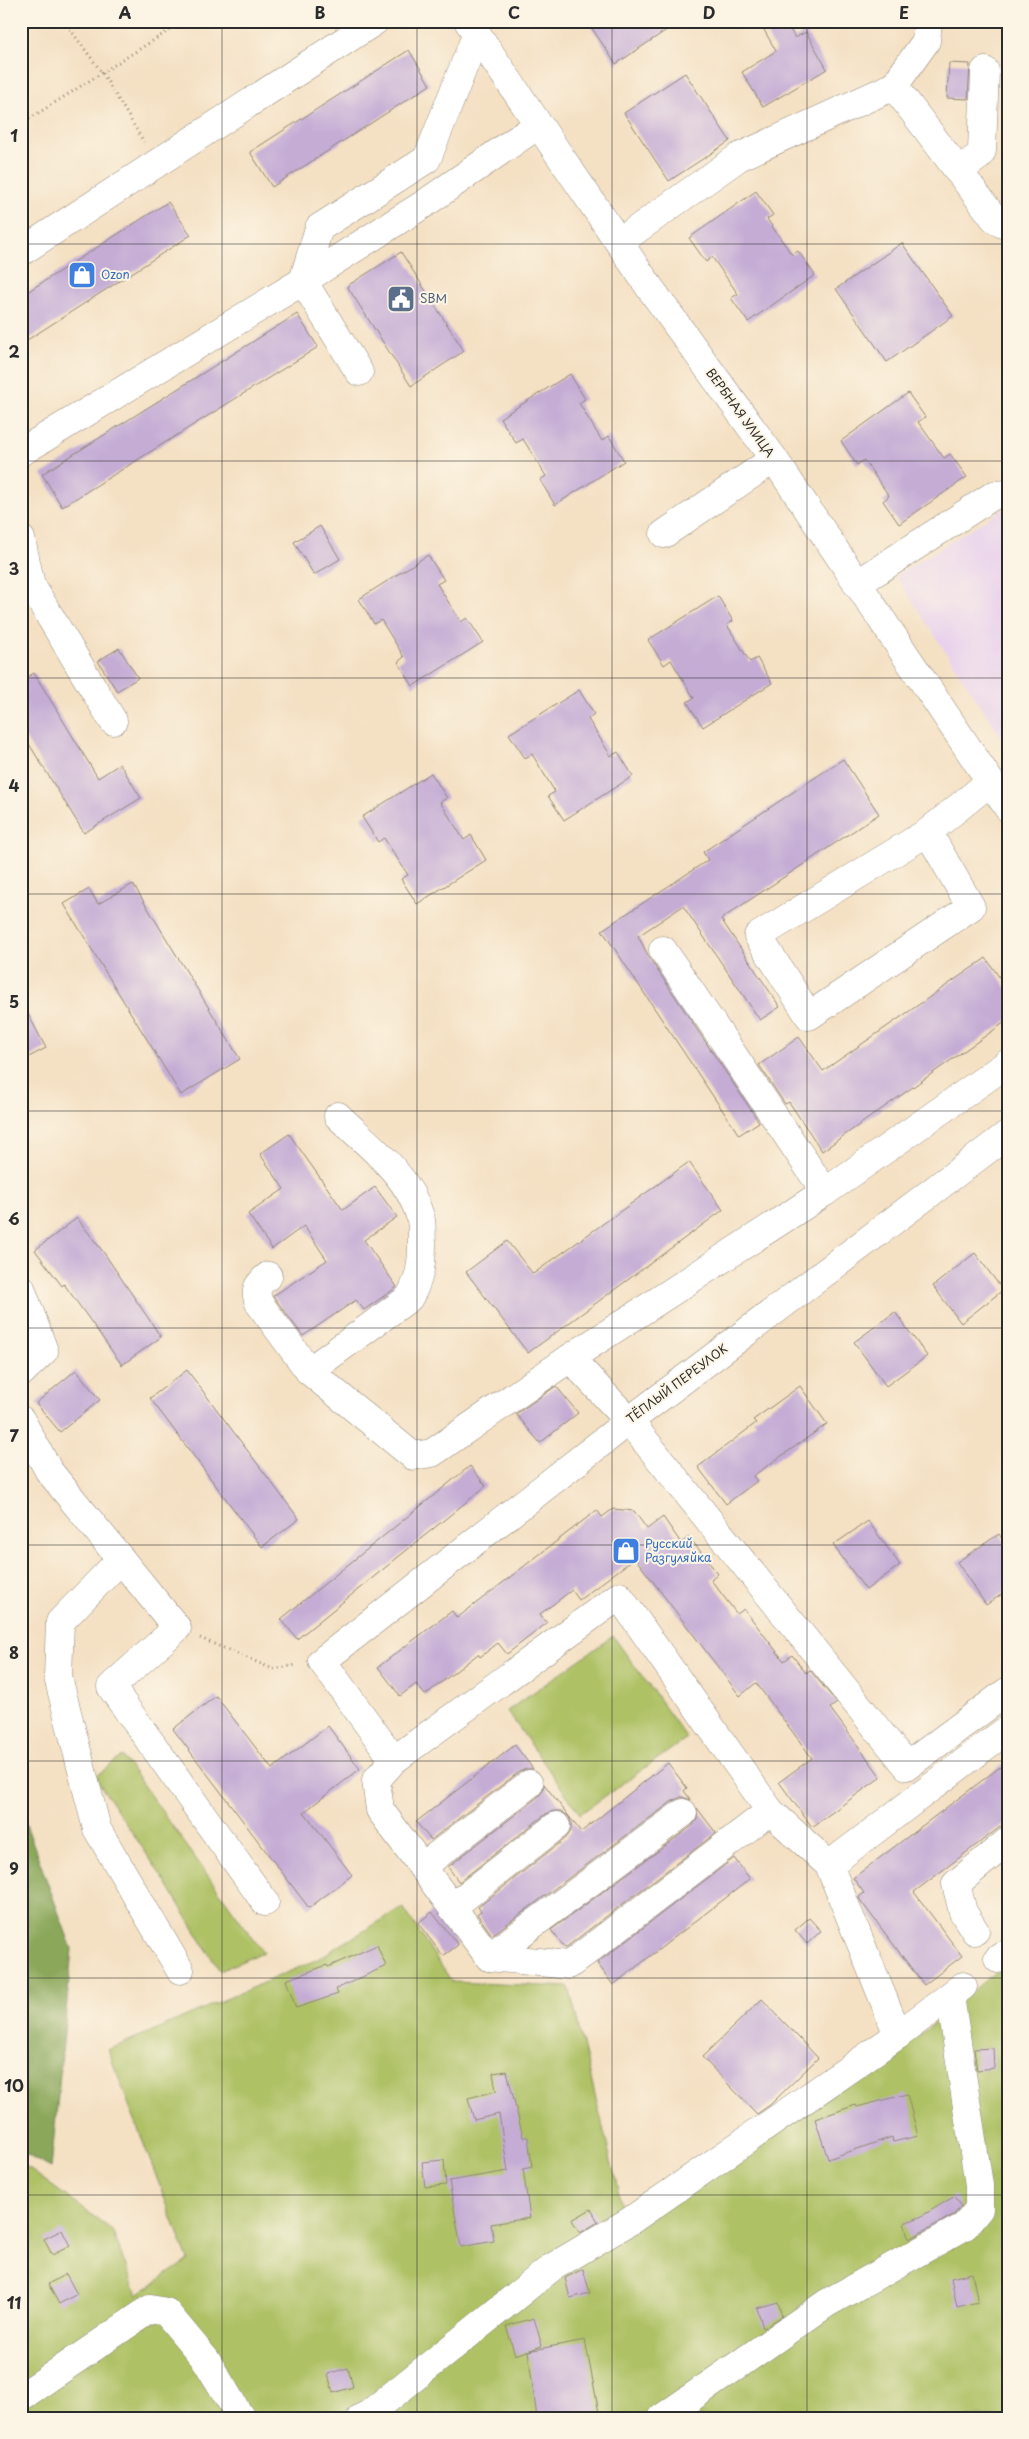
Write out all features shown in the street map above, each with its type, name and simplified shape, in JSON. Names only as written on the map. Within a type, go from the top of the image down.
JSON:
[{"type":"street","points":[[21,252],[375,21]]},
{"type":"street","points":[[619,242],[738,157],[894,86],[926,41],[928,21]]},
{"type":"street","points":[[359,372],[303,281],[319,228],[427,159],[473,27]]},
{"type":"street","name":"ВЕРБНАЯ УЛИЦА","points":[[473,27],[619,242],[774,459],[1008,808]]},
{"type":"street","points":[[958,171],[979,156],[982,151],[985,71]]},
{"type":"street","points":[[894,86],[998,222],[1004,224],[1008,222]]},
{"type":"street","points":[[21,452],[303,281],[424,204],[538,125]]},
{"type":"street","points":[[664,534],[774,459]]},
{"type":"street","points":[[857,584],[994,495],[1008,494]]},
{"type":"street","points":[[21,539],[30,585],[113,721]]},
{"type":"street","points":[[928,832],[971,907],[809,1016],[758,936],[928,832],[990,782]]},
{"type":"street","points":[[663,950],[825,1192]]},
{"type":"street","points":[[268,1276],[257,1285],[255,1293],[258,1303],[309,1371],[413,1456],[432,1453],[570,1358],[825,1192],[1008,1063]]},
{"type":"street","points":[[309,1371],[409,1298],[416,1285],[422,1265],[421,1218],[414,1199],[399,1175],[338,1116]]},
{"type":"street","name":"ТЁПЛЫЙ ПЕРЕУЛОК","points":[[322,1661],[629,1420],[1008,1134]]},
{"type":"street","points":[[21,1288],[44,1351],[21,1373]]},
{"type":"street","points":[[570,1358],[629,1420],[907,1766],[1008,1692]]},
{"type":"street","points":[[21,1420],[49,1471],[177,1628],[111,1686],[265,1902]]},
{"type":"street","points":[[121,1559],[60,1622],[58,1677],[97,1829],[180,1970]]},
{"type":"street","points":[[770,1811],[569,1965],[489,1957],[380,1810],[376,1780],[394,1760],[619,1596],[770,1811],[829,1865],[898,2036]]},
{"type":"street","points":[[322,1661],[394,1760]]},
{"type":"street","points":[[829,1865],[1008,1729]]},
{"type":"street","points":[[422,1867],[528,1784]]},
{"type":"street","points":[[489,1957],[683,1813]]},
{"type":"street","points":[[452,1907],[556,1826]]},
{"type":"street","points":[[975,1931],[963,1912],[956,1884],[1008,1841]]},
{"type":"street","points":[[361,2418],[377,2408],[551,2268],[630,2221],[898,2036],[957,1991],[979,2185],[979,2209],[965,2226],[826,2303],[662,2418]]},
{"type":"street","points":[[21,2396],[150,2309],[166,2312],[206,2360],[241,2418]]},
{"type":"path","points":[[64,21],[103,74],[158,164]]},
{"type":"path","points":[[21,124],[103,74],[184,21]]},
{"type":"path","points":[[177,1628],[273,1669],[322,1661]]},
{"type":"shaded area","points":[[1008,509],[1008,748],[896,576],[1001,510]]},
{"type":"green space","points":[[613,1636],[687,1738],[580,1814],[507,1711]]},
{"type":"green space","points":[[122,1756],[263,1952],[220,1971],[162,1877],[95,1777]]},
{"type":"green space","points":[[21,1811],[72,1949],[51,2168],[21,2152]]},
{"type":"green space","points":[[403,1907],[452,1982],[569,1987],[628,2231],[926,2030],[1008,1961],[1008,2418],[21,2418],[21,2163],[112,2230],[137,2295],[188,2260],[108,2050],[316,1960]]},
{"type":"building","points":[[587,21],[680,21],[616,64]]},
{"type":"building","points":[[779,21],[785,21],[795,38],[806,32],[827,69],[763,107],[742,72],[776,51],[764,30]]},
{"type":"building","points":[[409,50],[430,85],[272,187],[250,152]]},
{"type":"building","points":[[949,63],[970,64],[968,99],[947,98]]},
{"type":"building","points":[[685,73],[730,141],[669,181],[624,113]]},
{"type":"building","points":[[756,191],[773,215],[767,219],[792,255],[798,251],[815,275],[748,322],[731,298],[738,294],[712,257],[706,262],[689,238]]},
{"type":"building","points":[[168,202],[191,235],[21,344],[21,296]]},
{"type":"building","points":[[902,243],[953,316],[887,362],[836,289]]},
{"type":"building","points":[[401,252],[464,351],[411,386],[347,286]]},
{"type":"building","points":[[297,314],[318,347],[62,507],[42,474]]},
{"type":"building","points":[[570,374],[585,399],[579,403],[602,441],[609,436],[624,461],[555,505],[540,480],[546,476],[523,439],[516,443],[500,418]]},
{"type":"building","points":[[908,393],[925,417],[918,422],[944,458],[950,454],[967,477],[899,524],[883,501],[889,496],[864,460],[857,465],[841,441]]},
{"type":"building","points":[[320,526],[340,559],[314,575],[294,542]]},
{"type":"building","points":[[428,555],[444,580],[437,584],[461,622],[467,618],[483,642],[413,686],[398,662],[404,657],[381,620],[374,624],[359,599]]},
{"type":"building","points":[[718,596],[733,621],[727,625],[750,662],[757,658],[772,683],[703,727],[687,702],[694,698],[671,660],[664,665],[648,640]]},
{"type":"building","points":[[119,648],[138,678],[117,691],[98,661]]},
{"type":"building","points":[[34,673],[98,778],[120,764],[141,798],[84,833],[21,731],[21,681]]},
{"type":"building","points":[[579,690],[594,714],[588,719],[611,756],[618,752],[633,776],[564,820],[548,796],[555,792],[532,754],[525,758],[509,734]]},
{"type":"building","points":[[843,759],[879,814],[721,919],[780,1007],[760,1020],[683,906],[638,936],[650,959],[759,1122],[739,1135],[602,930],[708,860],[703,852]]},
{"type":"building","points":[[431,773],[447,798],[440,802],[464,840],[471,835],[486,860],[417,904],[401,879],[408,875],[384,838],[378,842],[362,817]]},
{"type":"building","points":[[133,884],[240,1059],[181,1095],[64,904],[89,889],[98,904]]},
{"type":"building","points":[[986,958],[1008,990],[1008,1020],[822,1151],[789,1102],[785,1104],[759,1065],[799,1037],[823,1071]]},
{"type":"building","points":[[21,1001],[46,1048],[21,1061]]},
{"type":"building","points":[[289,1134],[343,1210],[375,1187],[397,1217],[364,1240],[397,1287],[364,1310],[356,1300],[303,1336],[273,1296],[327,1260],[304,1226],[272,1249],[248,1214],[284,1189],[260,1154]]},
{"type":"building","points":[[689,1162],[723,1210],[528,1353],[466,1272],[507,1241],[533,1274]]},
{"type":"building","points":[[77,1218],[104,1253],[161,1337],[122,1365],[64,1284],[62,1286],[35,1250]]},
{"type":"building","points":[[975,1253],[1003,1290],[961,1323],[933,1286]]},
{"type":"building","points":[[895,1312],[927,1356],[886,1386],[854,1342]]},
{"type":"building","points":[[76,1370],[100,1400],[60,1432],[36,1403]]},
{"type":"building","points":[[187,1370],[299,1519],[262,1547],[150,1398]]},
{"type":"building","points":[[556,1386],[578,1413],[540,1443],[516,1414]]},
{"type":"building","points":[[800,1386],[827,1424],[753,1476],[757,1481],[726,1504],[698,1467],[756,1423],[753,1420]]},
{"type":"building","points":[[470,1466],[486,1486],[297,1639],[281,1619]]},
{"type":"building","points":[[613,1509],[634,1511],[647,1529],[663,1517],[681,1543],[689,1537],[718,1574],[711,1580],[737,1614],[744,1609],[784,1661],[792,1655],[806,1673],[810,1670],[837,1703],[830,1708],[881,1777],[812,1827],[779,1782],[812,1758],[756,1683],[740,1696],[635,1558],[579,1600],[572,1590],[540,1614],[547,1623],[507,1654],[498,1643],[480,1657],[478,1654],[425,1695],[416,1684],[400,1696],[378,1667],[452,1611],[457,1618],[597,1510],[602,1517]]},
{"type":"building","points":[[868,1521],[900,1565],[866,1590],[833,1545]]},
{"type":"building","points":[[999,1534],[1008,1548],[1008,1590],[986,1605],[957,1562]]},
{"type":"building","points":[[216,1696],[272,1769],[328,1726],[360,1769],[304,1812],[352,1875],[309,1908],[173,1729]]},
{"type":"building","points":[[515,1745],[533,1769],[519,1772],[431,1840],[416,1822]]},
{"type":"building","points":[[1008,1761],[1008,1821],[914,1892],[962,1956],[924,1985],[860,1900],[859,1897],[864,1893],[853,1878]]},
{"type":"building","points":[[668,1763],[687,1788],[684,1791],[691,1800],[682,1797],[674,1800],[492,1935],[477,1914],[481,1911],[478,1907],[566,1838],[571,1831],[569,1817],[561,1811],[553,1811],[546,1814],[459,1882],[448,1867],[539,1796],[544,1784],[581,1832]]},
{"type":"building","points":[[697,1808],[716,1833],[565,1948],[551,1930],[692,1826],[697,1819]]},
{"type":"building","points":[[734,1858],[750,1879],[613,1985],[597,1963]]},
{"type":"building","points":[[432,1912],[458,1945],[443,1956],[418,1923]]},
{"type":"building","points":[[809,1918],[821,1931],[807,1944],[795,1930]]},
{"type":"building","points":[[377,1945],[386,1966],[336,1989],[338,1994],[296,2008],[286,1980],[327,1965],[328,1967]]},
{"type":"building","points":[[762,1999],[818,2058],[770,2105],[757,2114],[702,2057]]},
{"type":"building","points":[[993,2048],[994,2068],[977,2070],[974,2049]]},
{"type":"building","points":[[507,2071],[523,2137],[528,2137],[532,2167],[523,2169],[530,2218],[491,2224],[494,2241],[461,2247],[449,2181],[508,2171],[499,2114],[474,2120],[468,2098],[496,2091],[493,2073]]},
{"type":"building","points":[[907,2094],[918,2136],[893,2142],[892,2137],[828,2159],[815,2119],[856,2105],[857,2107]]},
{"type":"building","points":[[444,2160],[446,2185],[425,2187],[422,2162]]},
{"type":"building","points":[[955,2196],[961,2206],[955,2214],[909,2239],[904,2223],[920,2217]]},
{"type":"building","points":[[591,2209],[598,2222],[580,2233],[572,2220]]},
{"type":"building","points":[[62,2230],[70,2246],[52,2255],[44,2239]]},
{"type":"building","points":[[583,2269],[590,2293],[570,2298],[565,2278]]},
{"type":"building","points":[[972,2273],[978,2302],[957,2307],[951,2278]]},
{"type":"building","points":[[66,2274],[77,2294],[59,2304],[48,2284]]},
{"type":"building","points":[[778,2302],[782,2316],[763,2328],[757,2308]]},
{"type":"building","points":[[534,2318],[542,2346],[515,2355],[506,2326]]},
{"type":"building","points":[[585,2340],[600,2418],[537,2418],[528,2351]]},
{"type":"building","points":[[348,2368],[353,2387],[333,2393],[328,2374]]},
{"type":"place","name":"Ozon","points":[[82,275]]},
{"type":"place","name":"SBM","points":[[401,299]]},
{"type":"place","name":"Русский Разгуляйка","points":[[626,1551]]}]
